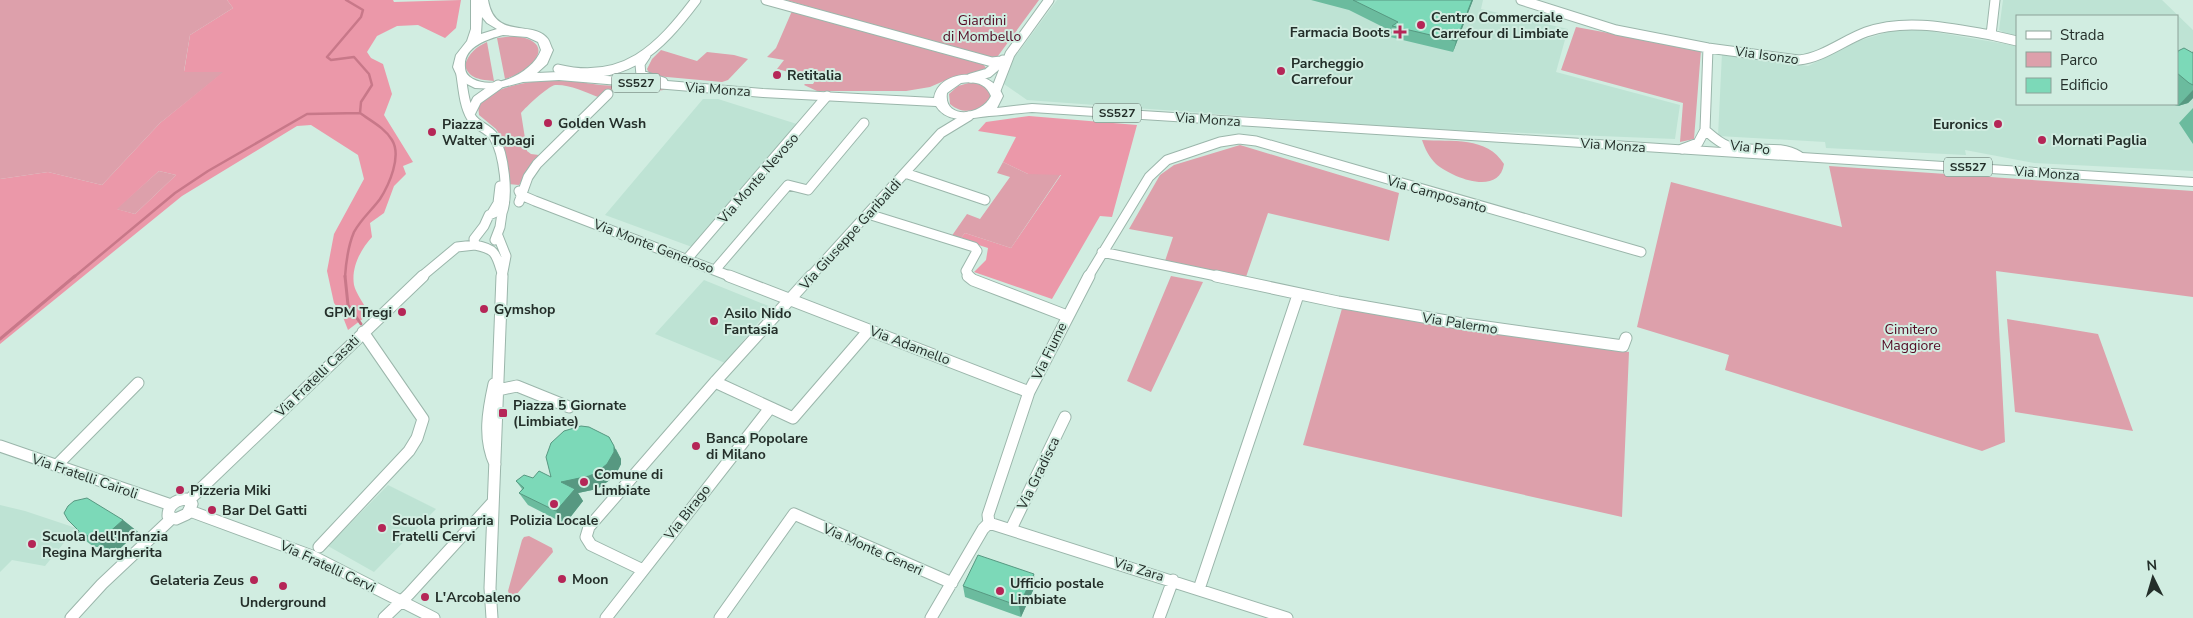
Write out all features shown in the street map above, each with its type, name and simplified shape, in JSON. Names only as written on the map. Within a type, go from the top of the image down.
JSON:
[{"type":"main road","points":[[472,44],[477,29],[476,0]]},
{"type":"main road","points":[[483,0],[484,12],[494,24],[535,34],[541,38],[546,44],[547,59],[550,64],[558,69]]},
{"type":"main road","points":[[460,75],[458,66],[461,54],[472,44],[489,35],[503,31],[519,31]]},
{"type":"main road","name":"SS527","points":[[460,75],[472,83],[488,86],[498,85],[522,78],[541,66],[547,51]]},
{"type":"main road","name":"Via Monza","points":[[558,69],[584,78]]},
{"type":"main road","name":"Via Monza","points":[[522,78],[550,75],[688,88],[827,96],[942,106]]},
{"type":"main road","points":[[971,78],[987,82],[996,93],[992,106],[983,113],[969,116],[956,115],[942,106],[940,95],[944,88],[956,80],[971,78]]},
{"type":"main road","name":"Via Monza","points":[[852,98],[909,95],[944,88]]},
{"type":"main road","name":"Via Monza","points":[[996,93],[1032,108]]},
{"type":"main road","name":"Via Monza","points":[[983,113],[1032,108],[2193,182]]},
{"type":"street","points":[[558,69],[596,74],[625,66],[647,54],[669,35],[696,0]]},
{"type":"street","points":[[766,0],[992,62],[1001,61]]},
{"type":"street","points":[[996,93],[999,73],[1009,54],[1049,0]]},
{"type":"street","name":"Via Isonzo","points":[[1513,0],[1536,12],[1598,26],[1708,48],[1805,60],[1883,27],[1924,25],[1991,35],[2016,42]]},
{"type":"street","name":"Via Isonzo","points":[[1521,0],[1598,26]]},
{"type":"street","points":[[1991,35],[1995,0]]},
{"type":"street","points":[[1682,149],[1698,143],[1705,130],[1708,48]]},
{"type":"street","points":[[647,54],[639,67],[644,77],[688,88]]},
{"type":"street","points":[[971,78],[988,73],[1009,54]]},
{"type":"street","points":[[460,75],[470,114],[473,119],[496,139],[506,192],[506,206],[499,215]]},
{"type":"street","points":[[470,114],[476,101],[498,85]]},
{"type":"street","points":[[502,274],[496,253],[478,242],[486,218],[499,215],[508,208],[522,193],[537,164],[608,94]]},
{"type":"street","name":"Via Monte Nevoso","points":[[687,259],[823,103],[827,96]]},
{"type":"street","points":[[941,133],[948,113],[942,106]]},
{"type":"street","name":"Via Giuseppe Garibaldi","points":[[643,570],[598,549],[586,540],[589,527],[715,382],[941,133],[969,116]]},
{"type":"street","points":[[716,270],[788,185],[808,190],[864,122]]},
{"type":"street","name":"Via Po","points":[[1705,130],[1717,141],[1732,147],[1787,151],[1796,153],[1799,156]]},
{"type":"street","name":"Via Fiume","points":[[931,618],[983,529],[989,523],[988,515],[1029,392],[1102,252],[1149,177],[1167,160],[1220,142],[1233,140]]},
{"type":"street","name":"Via Camposanto","points":[[1233,140],[1256,141],[1641,252]]},
{"type":"street","points":[[486,618],[490,588],[502,274],[506,256],[498,236],[501,163]]},
{"type":"street","points":[[905,173],[985,200]]},
{"type":"street","points":[[506,192],[522,193]]},
{"type":"street","name":"Via Monte Generoso","points":[[522,193],[535,201],[790,299]]},
{"type":"street","points":[[868,214],[974,246],[978,252],[966,270],[967,275],[973,280],[1067,316]]},
{"type":"street","name":"Via Fratelli Casati","points":[[190,505],[363,332],[446,256],[457,248],[478,242],[491,244],[498,236]]},
{"type":"street","name":"Via Palermo","points":[[1102,252],[1298,295],[1458,324],[1625,342]]},
{"type":"street","points":[[1199,589],[1298,295]]},
{"type":"street","name":"Via Adamello","points":[[790,299],[1029,392]]},
{"type":"street","points":[[715,382],[793,418],[869,330]]},
{"type":"street","points":[[319,547],[417,442],[421,432],[423,419],[363,332]]},
{"type":"street","points":[[494,464],[488,452],[488,444],[490,400],[497,368]]},
{"type":"street","points":[[56,466],[138,383]]},
{"type":"street","points":[[498,390],[517,386],[569,407]]},
{"type":"street","name":"Via Birago","points":[[606,618],[770,408]]},
{"type":"street","name":"Via Gradisca","points":[[1011,530],[1065,417]]},
{"type":"street","name":"Via Fratelli Cairoli","points":[[0,446],[171,505]]},
{"type":"street","points":[[71,618],[80,606],[171,519],[180,518],[190,505],[178,500],[171,505],[167,514],[171,519]]},
{"type":"street","points":[[384,618],[493,502]]},
{"type":"street","name":"Via Fratelli Cervi","points":[[190,505],[312,556],[402,600],[434,618]]},
{"type":"street","name":"Via Monte Ceneri","points":[[720,618],[794,514],[952,583]]},
{"type":"street","name":"Via Zara","points":[[989,523],[1173,580],[1260,614],[1288,618]]},
{"type":"street","points":[[1159,618],[1173,580]]},
{"type":"street","points":[[490,588],[492,618]]},
{"type":"shaded area","points":[[227,0],[393,0],[394,2],[461,0],[456,28],[445,38],[418,25],[397,26],[377,36],[367,52],[371,58],[383,64],[392,94],[384,115],[413,162],[403,166],[406,174],[394,186],[384,213],[370,223],[372,237],[364,247],[355,265],[354,285],[369,314],[348,330],[341,312],[334,303],[327,271],[334,234],[364,179],[358,155],[311,125],[297,126],[182,196],[0,344],[0,179],[48,172],[102,185],[160,123],[223,72],[184,72],[190,35],[233,8]],"holes":[[[159,171],[176,175],[135,214],[117,209]]]},
{"type":"shaded area","name":"Parcheggio Carrefour","points":[[1057,0],[1483,0],[1481,9],[1568,29],[1556,72],[1680,105],[1675,139],[1422,129],[1027,100],[1004,84],[1006,69]]},
{"type":"shaded area","points":[[2003,0],[2162,0],[2178,15],[2016,15],[2016,38],[1999,30]]},
{"type":"shaded area","points":[[2178,15],[2193,30],[2193,51],[2178,51]]},
{"type":"shaded area","points":[[1930,29],[1935,32],[2016,46],[2016,105],[2178,105],[2193,59],[2193,171],[2034,163],[1965,150],[1966,155],[1826,148],[1825,142],[1718,136],[1722,53],[1808,66],[1858,41],[1895,30]]},
{"type":"shaded area","points":[[703,99],[718,99],[800,125],[692,247],[605,215]]},
{"type":"shaded area","points":[[1029,116],[1137,125],[1112,217],[1100,216],[1052,299],[974,272],[986,260],[988,248],[960,239],[965,233],[1011,248],[1061,175],[1028,174],[1003,162],[1016,137],[978,131],[986,122]]},
{"type":"shaded area","name":"Asilo Nido Fantasia","points":[[704,280],[771,307],[725,363],[655,334]]},
{"type":"shaded area","name":"Scuola primaria Fratelli Cervi","points":[[388,485],[436,509],[374,572],[328,546]]},
{"type":"shaded area","name":"Scuola dell'Infanzia Regina Margherita","points":[[0,505],[76,528],[45,566],[12,560],[0,572]]},
{"type":"green space","points":[[0,0],[227,0],[233,8],[190,35],[184,71],[224,72],[160,123],[102,185],[48,172],[0,179]]},
{"type":"green space","name":"Giardini di Mombello","points":[[786,0],[1039,0],[995,60]]},
{"type":"green space","points":[[792,11],[983,64],[986,68],[973,74],[953,77],[930,87],[906,91],[817,91],[804,85],[813,84],[816,79],[777,69],[784,60],[767,57],[776,48]]},
{"type":"green space","points":[[1576,27],[1701,50],[1694,139],[1680,142],[1683,103],[1561,70]]},
{"type":"green space","points":[[515,36],[529,39],[536,44],[538,50],[537,57],[524,70],[505,79],[497,38]]},
{"type":"green space","points":[[487,42],[494,81],[472,76],[465,65],[473,51]]},
{"type":"green space","points":[[661,50],[697,61],[707,52],[734,55],[748,59],[728,80],[722,82],[656,76],[649,73],[647,69],[652,59]]},
{"type":"green space","points":[[558,79],[600,85],[670,89],[650,92],[608,91],[598,97],[566,86],[555,85],[547,89],[521,113],[527,151],[531,154],[539,155],[519,185],[508,184],[502,138],[496,129],[479,115],[478,105],[493,93],[515,85]]},
{"type":"green space","points":[[972,82],[985,86],[992,94],[988,104],[964,111],[950,104],[949,94],[958,86]]},
{"type":"green space","points":[[1422,140],[1468,142],[1488,149],[1497,155],[1504,164],[1500,174],[1493,180],[1484,182],[1463,178],[1452,174],[1436,164],[1431,159]]},
{"type":"green space","points":[[1240,145],[1399,193],[1389,241],[1268,213],[1246,277],[1165,261],[1173,237],[1129,229],[1160,175],[1174,165]]},
{"type":"green space","points":[[1003,162],[1028,174],[1061,174],[1011,248],[965,233],[960,239],[951,237],[967,214],[980,219],[1010,177],[997,173]]},
{"type":"green space","name":"Cimitero Maggiore","points":[[1829,166],[2193,191],[2193,297],[1996,271],[2005,442],[1982,451],[1725,370],[1729,355],[1637,327],[1671,182],[1842,227]]},
{"type":"green space","points":[[159,171],[176,175],[135,214],[116,209]]},
{"type":"green space","points":[[1171,276],[1203,282],[1151,392],[1127,381]]},
{"type":"green space","points":[[1343,305],[1493,333],[1629,352],[1622,517],[1303,445]]},
{"type":"green space","points":[[2007,319],[2098,334],[2133,431],[2015,412]]},
{"type":"green space","points":[[529,536],[552,548],[553,552],[516,595],[510,596],[508,591],[522,540],[524,537]]},
{"type":"building","name":"Centro Commerciale Carrefour di Limbiate","points":[[1353,0],[1472,0],[1456,41],[1392,26],[1398,22]]},
{"type":"building","points":[[2184,48],[2193,53],[2193,85],[2178,74],[2178,51]]},
{"type":"building","points":[[581,426],[589,427],[609,437],[614,446],[614,452],[607,464],[589,476],[561,482],[575,489],[556,511],[519,493],[524,488],[516,481],[524,475],[533,478],[539,471],[551,477],[546,457],[551,443],[564,431]]},
{"type":"building","points":[[87,498],[123,520],[98,542],[86,535],[78,535],[79,531],[64,513],[74,501]]},
{"type":"building","name":"Ufficio postale Limbiate","points":[[978,555],[1034,574],[1019,606],[963,586]]},
{"type":"waterway","points":[[346,0],[363,10],[361,17],[327,57],[331,60],[354,57],[369,74],[372,85],[361,102],[360,113]]},
{"type":"waterway","points":[[74,277],[175,193],[208,171],[307,114],[360,113]]},
{"type":"waterway","points":[[345,277],[350,243],[354,232],[384,193],[393,170],[396,154],[392,140],[386,132],[360,113]]},
{"type":"waterway","points":[[0,339],[75,276]]},
{"type":"waterway","points":[[345,277],[348,305],[361,324]]},
{"type":"place","name":"Centro Commerciale Carrefour di Limbiate","points":[[1421,25]]},
{"type":"place","name":"Farmacia Boots","points":[[1400,32]]},
{"type":"place","name":"Parcheggio Carrefour","points":[[1281,71]]},
{"type":"place","name":"Retitalia","points":[[777,75]]},
{"type":"place","name":"Golden Wash","points":[[548,123]]},
{"type":"place","name":"Euronics","points":[[1998,124]]},
{"type":"place","name":"Piazza Walter Tobagi","points":[[432,132]]},
{"type":"place","name":"Mornati Paglia","points":[[2042,140]]},
{"type":"place","name":"Gymshop","points":[[484,309]]},
{"type":"place","name":"GPM Tregi","points":[[402,312]]},
{"type":"place","name":"Asilo Nido Fantasia","points":[[714,321]]},
{"type":"place","name":"Piazza 5 Giornate (Limbiate)","points":[[503,413]]},
{"type":"place","name":"Banca Popolare di Milano","points":[[696,446]]},
{"type":"place","name":"Comune di Limbiate","points":[[584,482]]},
{"type":"place","name":"Pizzeria Miki","points":[[180,490]]},
{"type":"place","name":"Polizia Locale","points":[[554,504]]},
{"type":"place","name":"Bar Del Gatti","points":[[212,510]]},
{"type":"place","name":"Scuola primaria Fratelli Cervi","points":[[382,528]]},
{"type":"place","name":"Scuola dell'Infanzia Regina Margherita","points":[[32,544]]},
{"type":"place","name":"Moon","points":[[562,579]]},
{"type":"place","name":"Gelateria Zeus","points":[[254,580]]},
{"type":"place","name":"Underground","points":[[283,586]]},
{"type":"place","name":"Ufficio postale Limbiate","points":[[1000,591]]},
{"type":"place","name":"L'Arcobaleno","points":[[425,597]]}]
